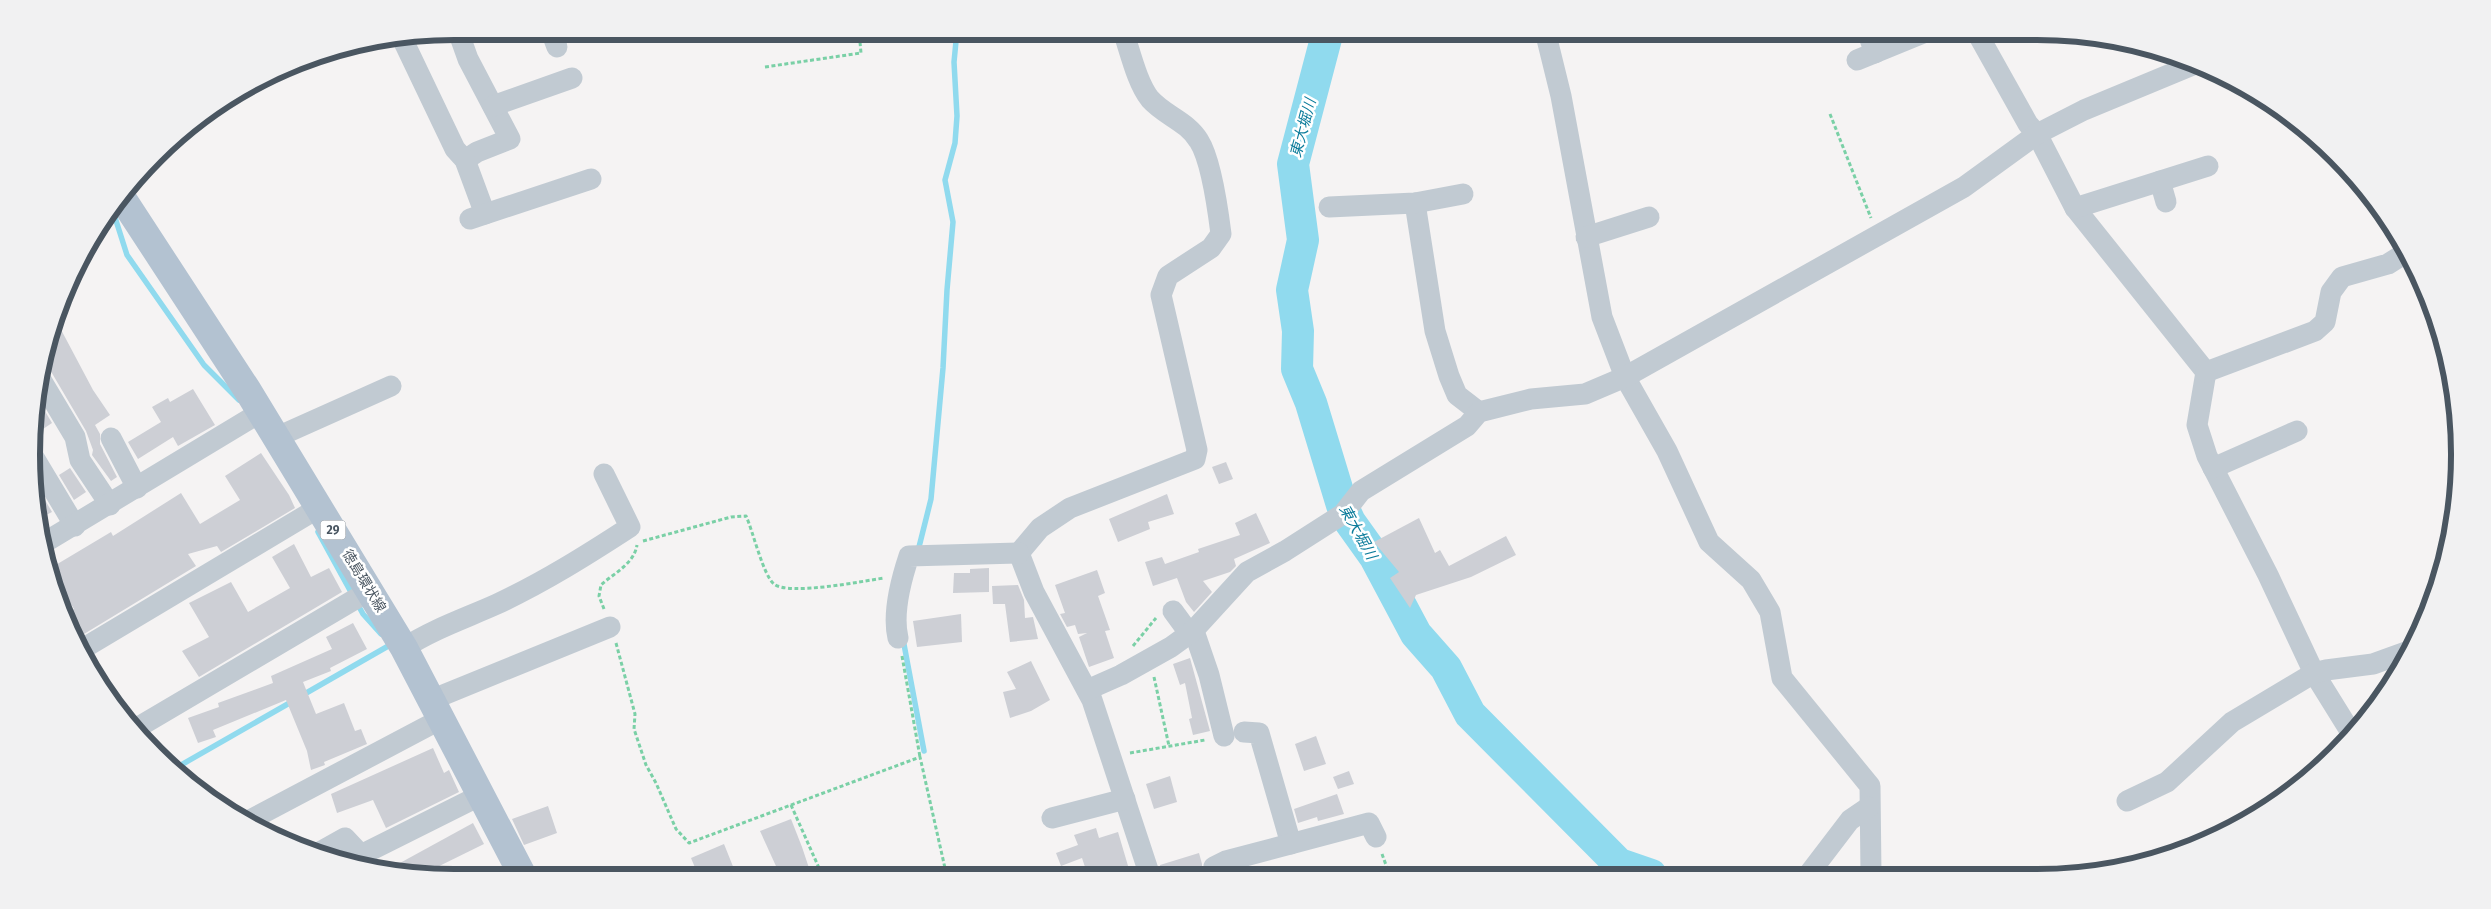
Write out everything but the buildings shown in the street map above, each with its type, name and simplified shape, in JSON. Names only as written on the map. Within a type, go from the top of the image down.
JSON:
[{"type":"main road","name":"徳島環状線","points":[[125,203],[255,415],[277,438],[311,512],[359,597],[404,648],[519,869]]},
{"type":"street","points":[[461,40],[468,58],[510,139],[477,152],[464,160]]},
{"type":"street","points":[[898,638],[896,628],[903,575],[909,556],[1019,553],[1040,528],[1070,508],[1195,459],[1196,450],[1160,295],[1168,276],[1211,248],[1221,234],[1216,198],[1200,142],[1188,126],[1168,115],[1149,97],[1137,72],[1126,40]]},
{"type":"street","points":[[1547,40],[1561,96],[1602,316],[1625,377],[1667,452],[1709,542],[1751,580],[1770,612],[1782,678],[1870,786],[1872,869]]},
{"type":"street","points":[[1867,40],[1866,56],[1906,40]]},
{"type":"street","points":[[1981,40],[2028,124],[2037,134],[2075,208],[2206,372],[2197,425],[2213,468],[2268,575],[2314,673],[2348,728]]},
{"type":"street","points":[[405,43],[455,149],[464,160],[477,217],[577,177]]},
{"type":"street","points":[[1087,690],[1121,670],[1149,663],[1171,647],[1194,634],[1246,572],[1285,551],[1346,512],[1361,491],[1467,426],[1479,412],[1531,399],[1585,394],[1625,377],[1964,187],[2037,134],[2084,110],[2185,68]]},
{"type":"street","points":[[494,106],[572,78]]},
{"type":"street","points":[[2075,208],[2208,166]]},
{"type":"street","points":[[2160,181],[2166,202]]},
{"type":"street","points":[[1329,206],[1416,202],[1463,194]]},
{"type":"street","points":[[1416,202],[1435,331],[1457,396],[1479,412]]},
{"type":"street","points":[[1586,237],[1649,217]]},
{"type":"street","points":[[2206,372],[2315,331],[2325,322],[2331,292],[2342,277],[2388,264],[2400,256]]},
{"type":"street","points":[[277,438],[391,386]]},
{"type":"street","points":[[46,388],[75,437],[80,460],[110,505]]},
{"type":"street","points":[[49,540],[110,505],[255,415]]},
{"type":"street","points":[[2213,468],[2297,431]]},
{"type":"street","points":[[111,438],[137,488]]},
{"type":"street","points":[[41,469],[75,526]]},
{"type":"street","points":[[404,648],[420,638],[498,604],[558,574],[630,527],[604,474]]},
{"type":"street","points":[[87,646],[311,512]]},
{"type":"street","points":[[1019,553],[1034,592],[1087,690],[1117,756],[1125,799],[1148,869]]},
{"type":"street","points":[[141,725],[359,597]]},
{"type":"street","points":[[1173,611],[1184,626],[1194,634],[1209,676],[1234,734],[1259,734],[1291,844]]},
{"type":"street","points":[[255,817],[436,710],[610,627]]},
{"type":"street","points":[[2127,801],[2168,782],[2232,722],[2314,673],[2373,664],[2399,655]]},
{"type":"street","points":[[326,849],[345,838],[361,855],[481,794]]},
{"type":"street","points":[[1052,818],[1125,799]]},
{"type":"street","points":[[1813,869],[1850,820],[1870,807]]},
{"type":"street","points":[[1214,869],[1214,867],[1226,861],[1369,823],[1376,837]]},
{"type":"path","points":[[765,67],[861,54],[860,40]]},
{"type":"path","points":[[1830,114],[1878,236]]},
{"type":"path","points":[[903,575],[822,587],[786,589],[774,584],[767,573],[746,516],[731,517],[637,542],[635,553],[630,561],[601,585],[599,596],[635,714],[634,729],[646,765],[676,829],[689,843],[920,757]]},
{"type":"path","points":[[1121,670],[1154,619],[1173,611]]},
{"type":"path","points":[[898,638],[920,757],[945,869]]},
{"type":"path","points":[[1149,663],[1169,746]]},
{"type":"path","points":[[1117,756],[1234,734]]},
{"type":"path","points":[[791,805],[819,869]]},
{"type":"waterway","points":[[918,551],[931,499],[943,368],[953,222],[945,180],[955,143],[957,116],[954,62],[956,40]]},
{"type":"waterway","name":"東大堀川","points":[[1326,40],[1293,164],[1303,240],[1292,290],[1298,331],[1297,369],[1311,403],[1342,505],[1350,522],[1375,557],[1416,634],[1446,668],[1470,714],[1619,864],[1634,869]]},
{"type":"waterway","points":[[115,217],[127,255],[204,365],[239,400]]},
{"type":"waterway","points":[[318,532],[363,614],[381,634]]},
{"type":"waterway","points":[[903,639],[924,751]]},
{"type":"waterway","points":[[301,696],[390,645],[388,643]]},
{"type":"waterway","points":[[180,765],[293,701]]}]
